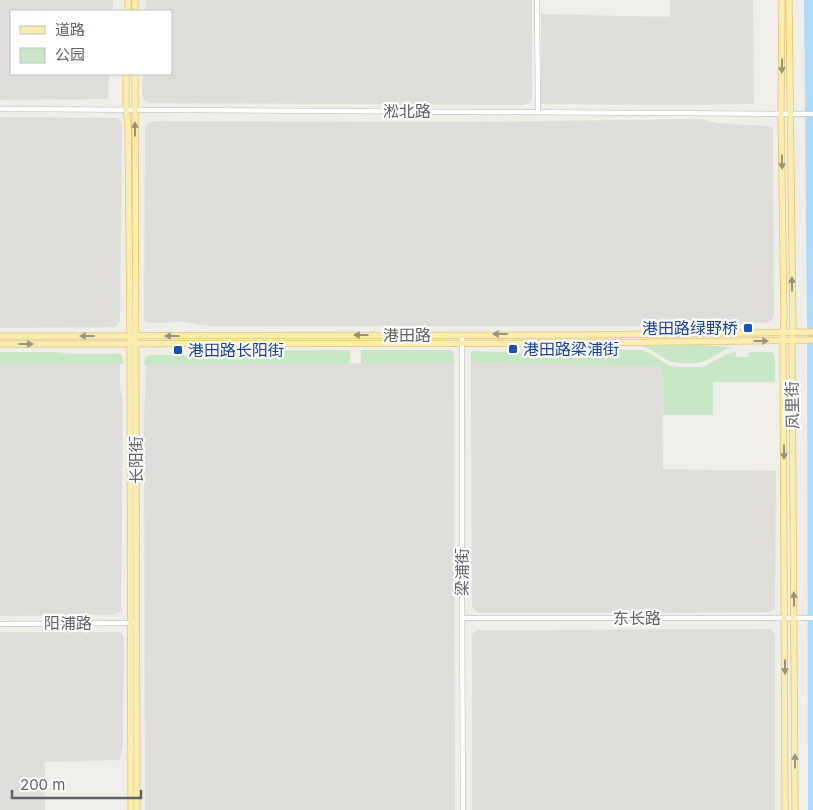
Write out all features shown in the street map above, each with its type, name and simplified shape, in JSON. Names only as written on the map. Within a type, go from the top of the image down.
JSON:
[{"type":"main road","name":"凤里街","points":[[782,0],[785,810]]},
{"type":"main road","name":"凤里街","points":[[789,0],[793,332],[795,810]]},
{"type":"main road","name":"长阳街","points":[[126,75],[133,336]]},
{"type":"main road","name":"长阳街","points":[[134,75],[134,623],[137,810]]},
{"type":"main road","name":"港田路","points":[[0,336],[810,332]]},
{"type":"main road","name":"港田路","points":[[0,344],[810,340]]},
{"type":"main road","name":"长阳街","points":[[131,810],[134,623]]},
{"type":"street","points":[[537,0],[538,111]]},
{"type":"street","name":"淞北路","points":[[0,109],[813,114]]},
{"type":"street","name":"梁浦街","points":[[462,334],[463,810]]},
{"type":"street","name":"东长路","points":[[462,618],[813,618]]},
{"type":"street","name":"阳浦路","points":[[0,624],[134,623]]},
{"type":"shaded area","points":[[0,0],[113,0],[113,10],[10,10],[10,75],[109,75],[108,99],[0,100]]},
{"type":"shaded area","points":[[146,0],[532,0],[532,97],[530,103],[524,105],[150,103],[145,101],[142,95],[143,75],[172,75],[172,10],[145,10]]},
{"type":"shaded area","points":[[670,0],[753,0],[754,104],[541,104],[541,14],[670,17]]},
{"type":"shaded area","points":[[0,117],[116,118],[121,122],[120,319],[116,327],[0,328]]},
{"type":"shaded area","points":[[700,119],[717,123],[769,126],[773,128],[774,317],[770,322],[720,326],[210,326],[184,322],[149,323],[144,320],[145,128],[149,122],[471,122]]},
{"type":"shaded area","points":[[454,363],[455,810],[145,810],[144,416],[146,364]]},
{"type":"shaded area","points":[[471,363],[662,367],[663,469],[776,471],[775,609],[769,612],[647,613],[480,613],[475,611],[472,606]]},
{"type":"shaded area","points":[[120,364],[120,387],[123,402],[121,610],[114,615],[0,616],[0,365]]},
{"type":"shaded area","points":[[769,629],[775,635],[775,810],[472,810],[472,638],[477,630]]},
{"type":"shaded area","points":[[0,632],[119,632],[124,637],[123,743],[120,760],[45,762],[45,810],[0,810]]},
{"type":"green space","points":[[698,345],[733,347],[725,349],[702,362],[676,363],[642,346]]},
{"type":"green space","points":[[350,350],[350,364],[144,365],[145,357],[149,355],[186,355],[208,351]]},
{"type":"green space","points":[[361,350],[450,350],[454,354],[454,363],[361,364]]},
{"type":"green space","points":[[541,350],[642,350],[675,367],[703,367],[727,354],[736,352],[736,357],[749,357],[749,352],[772,352],[775,356],[775,382],[713,382],[713,415],[663,415],[662,367],[471,363],[471,352],[474,351],[522,353]]},
{"type":"green space","points":[[0,352],[117,354],[122,355],[123,364],[0,365]]},
{"type":"water","points":[[804,0],[813,0],[813,810],[808,810]]},
{"type":"place","name":"港田路绿野桥","points":[[748,328]]},
{"type":"place","name":"港田路梁浦街","points":[[513,349]]},
{"type":"place","name":"港田路长阳街","points":[[178,350]]}]
